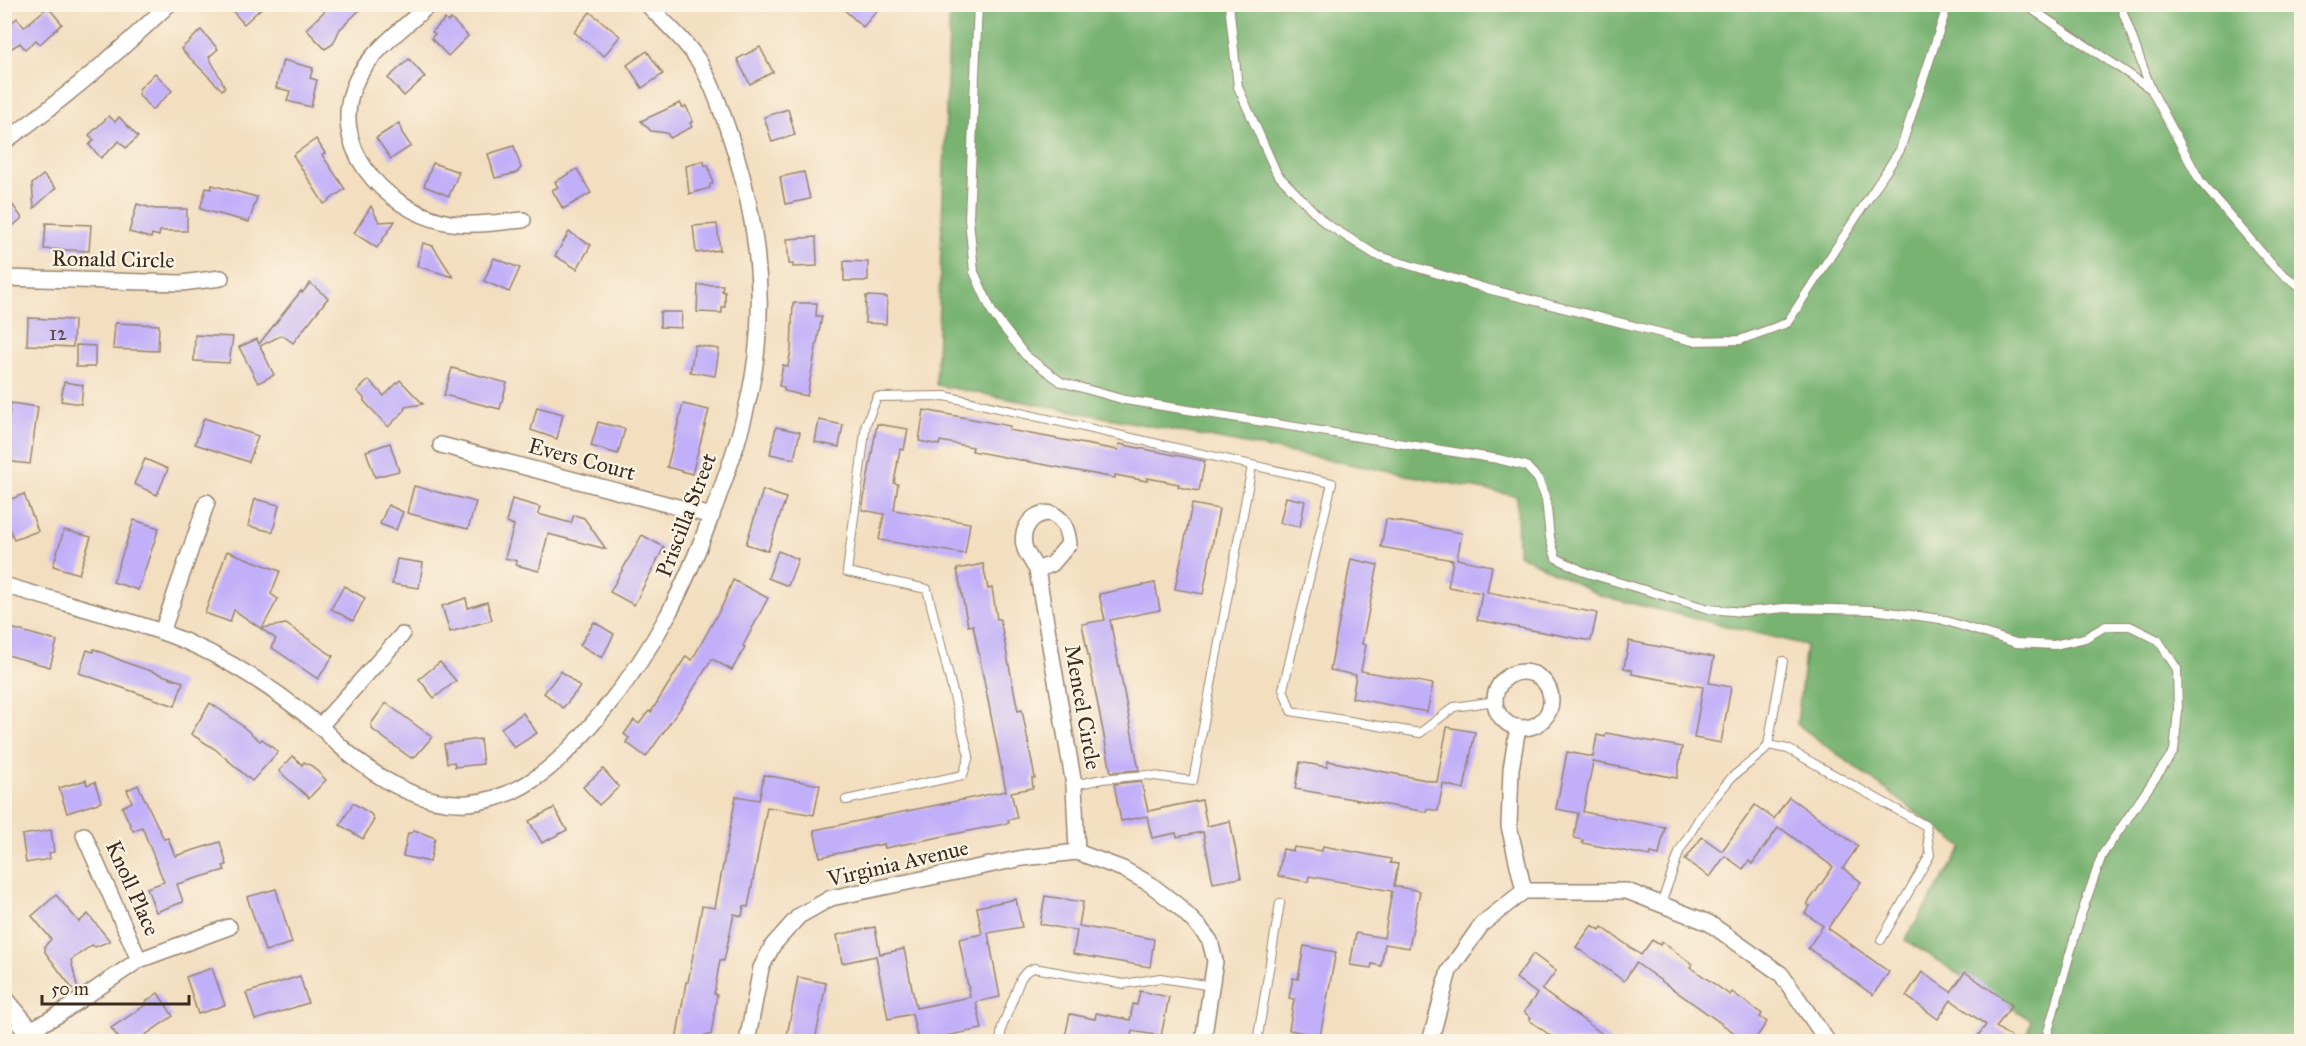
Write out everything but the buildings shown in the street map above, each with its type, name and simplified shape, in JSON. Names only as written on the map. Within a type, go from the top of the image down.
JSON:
[{"type":"street","points":[[4,142],[81,85],[169,4]]},
{"type":"street","points":[[430,4],[375,54],[356,82],[346,120],[353,151],[376,182],[389,195],[424,214],[443,221],[463,224],[523,220]]},
{"type":"street","name":"Priscilla Street","points":[[4,585],[162,632],[210,653],[269,687],[384,780],[419,796],[451,803],[471,803],[519,788],[547,772],[580,740],[622,688],[665,623],[690,574],[726,478],[744,418],[756,358],[759,318],[757,257],[743,174],[723,115],[701,64],[647,4]]},
{"type":"street","name":"Ronald Circle","points":[[4,278],[182,283],[221,278]]},
{"type":"street","name":"Evers Court","points":[[441,445],[712,516]]},
{"type":"street","points":[[162,632],[207,502]]},
{"type":"street","name":"Mencel Circle","points":[[1037,570],[1074,785],[1077,852]]},
{"type":"street","points":[[320,726],[402,635]]},
{"type":"street","points":[[1518,672],[1528,672],[1538,676],[1546,684],[1551,694],[1551,705],[1539,723],[1529,727],[1518,727],[1508,723],[1500,716],[1496,694],[1500,684],[1508,676],[1518,672]]},
{"type":"street","points":[[1518,727],[1511,769],[1509,826],[1524,891]]},
{"type":"street","name":"Knoll Place","points":[[84,835],[140,960]]},
{"type":"street","points":[[1077,852],[1123,869],[1150,884],[1177,905],[1210,941],[1215,961],[1203,1041]]},
{"type":"street","name":"Virginia Avenue","points":[[747,1041],[761,968],[773,945],[799,916],[831,898],[1023,858],[1077,852]]},
{"type":"street","points":[[1430,1041],[1449,971],[1482,924],[1524,891],[1627,891],[1709,923],[1781,974],[1828,1041]]},
{"type":"street","name":"Knoll Place","points":[[20,1022],[58,1016],[140,960],[229,927]]},
{"type":"lane","points":[[978,4],[969,219],[974,272],[993,314],[1025,355],[1061,382],[1125,400],[1486,457],[1526,466],[1538,479],[1546,499],[1550,538],[1556,558],[1587,573],[1709,609],[1743,612],[1795,608],[1874,610],[1940,619],[2016,643],[2054,645],[2085,638],[2106,626],[2130,626],[2158,640],[2177,669],[2178,711],[2174,751],[2102,855],[2080,918],[2045,1041]]},
{"type":"lane","points":[[1228,4],[1238,87],[1277,174],[1325,224],[1376,255],[1488,289],[1693,341],[1740,340],[1787,323],[1900,150],[1948,4]]},
{"type":"lane","points":[[2024,4],[2151,89]]},
{"type":"lane","points":[[2120,4],[2151,89],[2200,181],[2274,267],[2301,289]]},
{"type":"lane","points":[[846,800],[963,775],[969,756],[927,589],[848,572],[866,424],[876,397],[945,396],[1332,483],[1282,688],[1291,711],[1420,733],[1454,707],[1496,701]]},
{"type":"lane","points":[[1074,785],[1102,779],[1146,775],[1193,781],[1252,466]]},
{"type":"lane","points":[[1661,904],[1680,850],[1703,812],[1732,777],[1763,752],[1768,745],[1783,661]]},
{"type":"lane","points":[[1768,745],[1788,749],[1926,826],[1930,855],[1881,939]]},
{"type":"lane","points":[[1257,1041],[1280,903]]},
{"type":"lane","points":[[999,1041],[1021,978],[1034,968],[1124,984],[1160,978],[1213,986]]},
{"type":"green space","points":[[950,5],[2301,5],[2301,1041],[2025,1041],[2031,1020],[1905,940],[1963,847],[1797,724],[1806,645],[1601,596],[1518,554],[1517,496],[936,385]]}]
